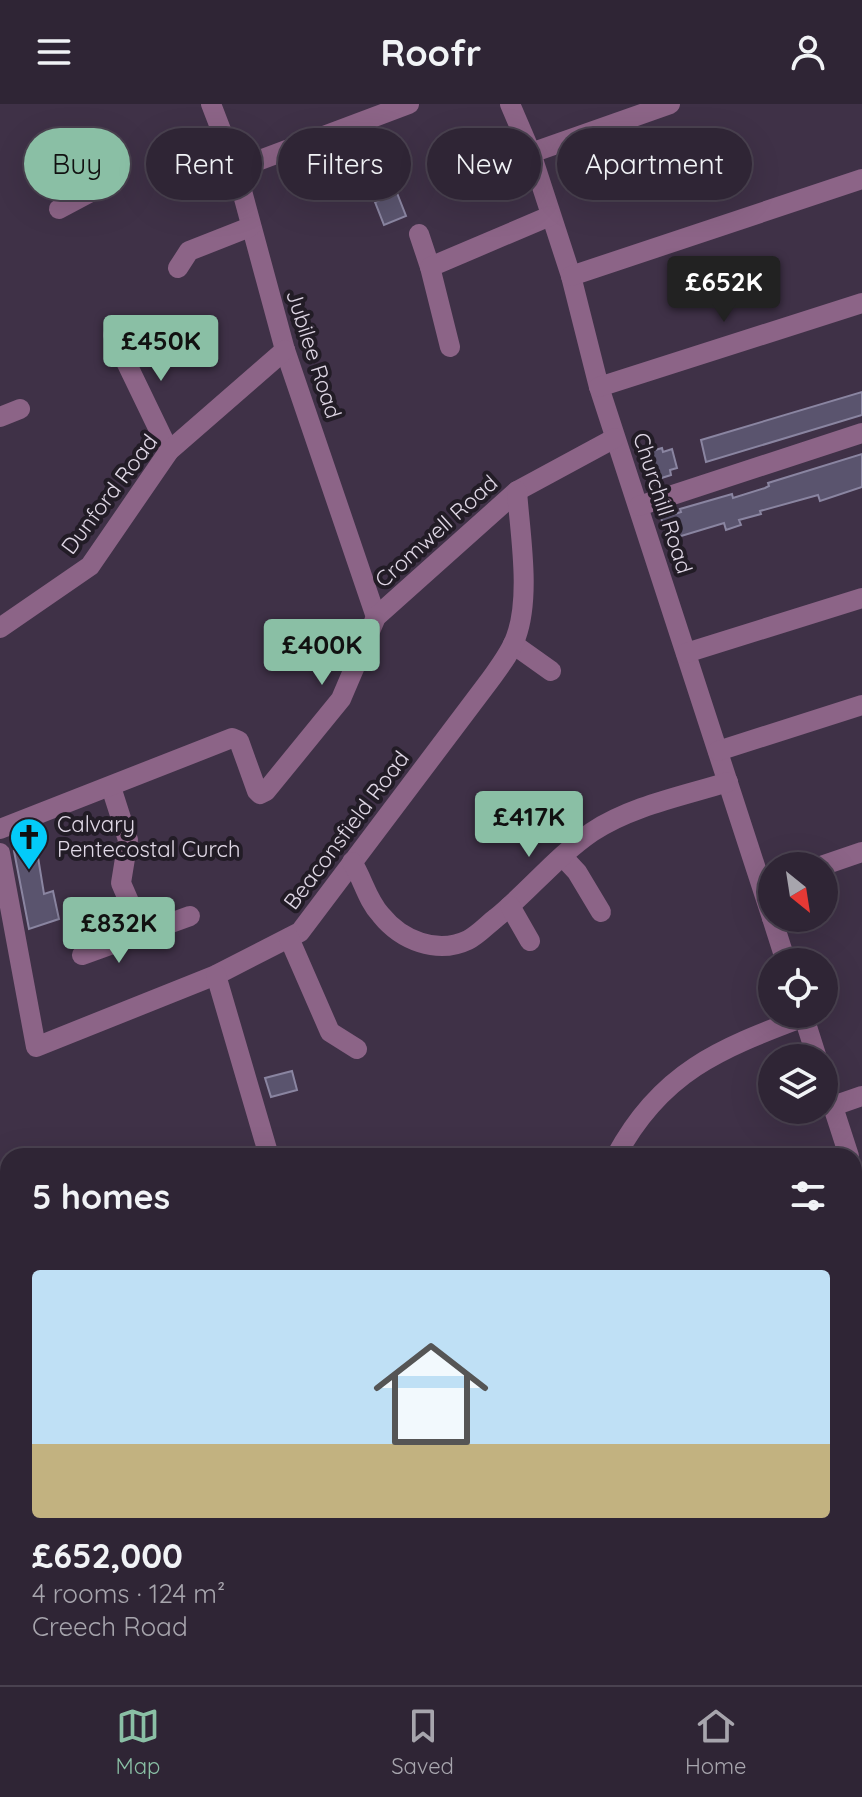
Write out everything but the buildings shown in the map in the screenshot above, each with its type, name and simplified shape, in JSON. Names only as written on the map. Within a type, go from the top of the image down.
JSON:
[{"type":"street","name":"Jubilee Road","points":[[211,104],[220,128]]},
{"type":"street","points":[[262,159],[409,104]]},
{"type":"street","name":"Churchill Road","points":[[510,104],[520,128]]},
{"type":"street","points":[[541,149],[670,104]]},
{"type":"street","points":[[571,276],[862,179]]},
{"type":"street","name":"Churchill Road","points":[[541,186],[571,276],[615,438],[728,782],[758,861]]},
{"type":"street","points":[[59,209],[76,200]]},
{"type":"street","name":"Jubilee Road","points":[[243,200],[285,350],[376,617]]},
{"type":"street","points":[[430,267],[550,216]]},
{"type":"street","points":[[178,268],[189,251],[250,227]]},
{"type":"street","points":[[419,234],[450,347]]},
{"type":"street","points":[[599,387],[862,303]]},
{"type":"street","points":[[113,335],[169,451]]},
{"type":"street","name":"Dunford Road","points":[[0,628],[90,566],[169,451],[285,350]]},
{"type":"street","points":[[0,417],[20,409]]},
{"type":"street","points":[[639,506],[862,433]]},
{"type":"street","name":"Cromwell Road","points":[[0,829],[232,738],[239,741],[257,791],[260,794],[266,791],[341,699],[376,617],[517,491],[615,438]]},
{"type":"street","name":"Beaconsfield Road","points":[[0,853],[36,1047],[216,975],[300,932],[490,680],[513,644],[520,622],[523,578],[517,491]]},
{"type":"street","points":[[686,653],[862,598]]},
{"type":"street","points":[[513,644],[551,671]]},
{"type":"street","points":[[718,751],[862,705]]},
{"type":"street","points":[[352,862],[379,913],[396,930],[422,944],[443,946],[471,939],[603,825],[636,810],[728,782]]},
{"type":"street","points":[[111,787],[128,840],[121,883],[143,934]]},
{"type":"street","points":[[838,860],[862,852]]},
{"type":"street","points":[[563,857],[577,872],[601,912]]},
{"type":"street","points":[[510,906],[530,941]]},
{"type":"street","points":[[82,955],[190,916]]},
{"type":"street","points":[[289,938],[330,1032],[357,1049]]},
{"type":"street","points":[[216,975],[267,1148]]},
{"type":"street","points":[[620,1148],[654,1101],[686,1071],[719,1052],[776,1028]]},
{"type":"street","points":[[838,1104],[862,1096]]},
{"type":"street","points":[[838,1122],[846,1148]]},
{"type":"place","name":"Calvary Pentecostal Curch","points":[[29,871]]}]
